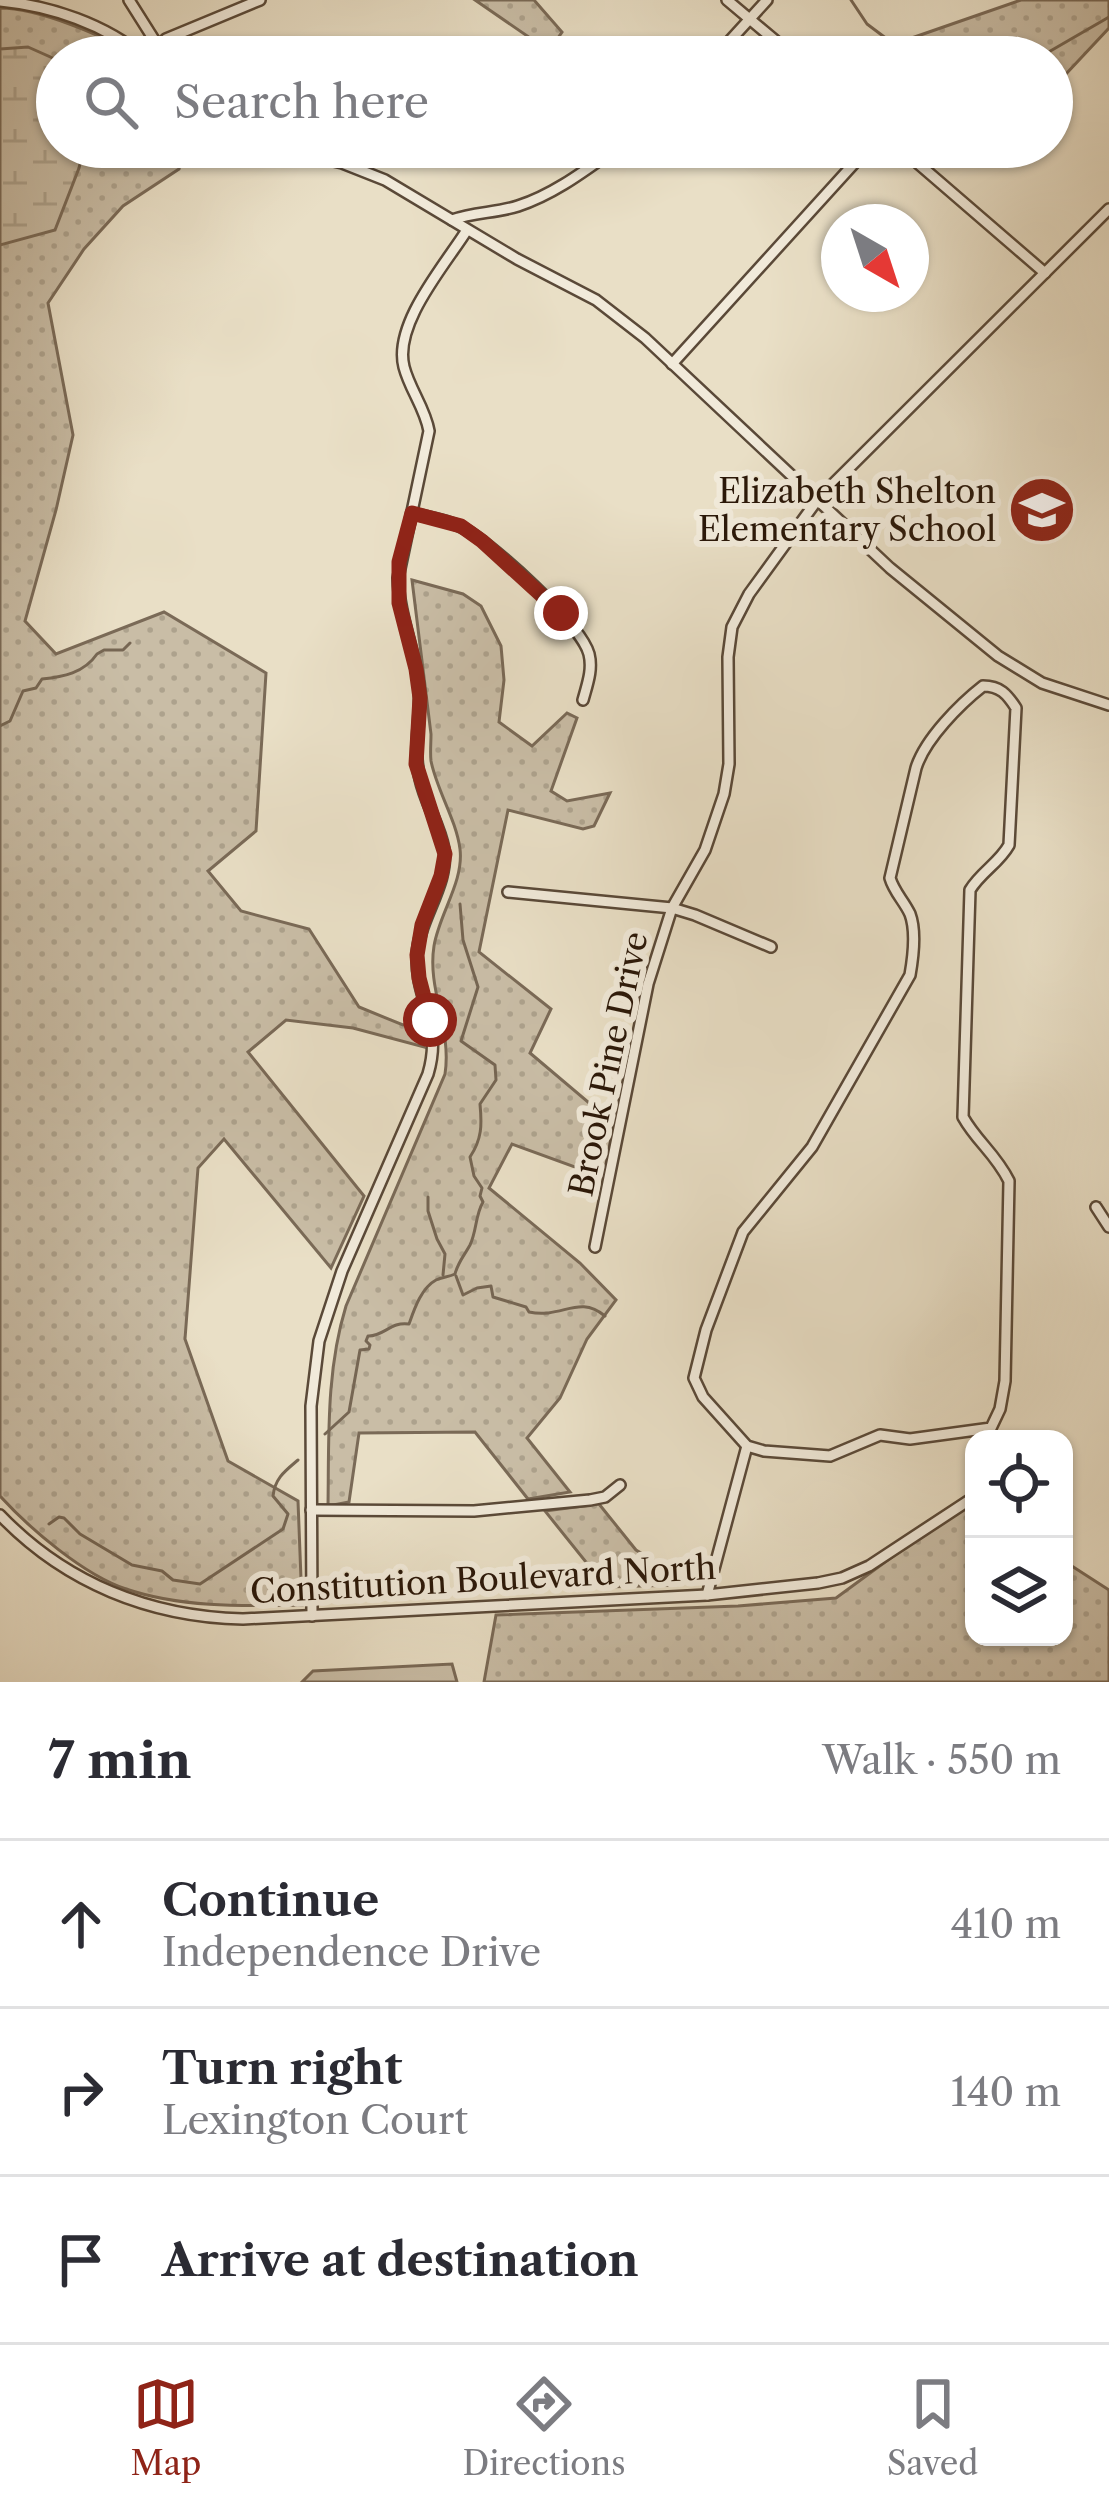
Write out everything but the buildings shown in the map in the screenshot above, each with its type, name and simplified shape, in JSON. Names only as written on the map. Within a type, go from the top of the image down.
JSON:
[{"type":"street","points":[[129,0],[152,36]]},
{"type":"street","points":[[174,36],[260,0]]},
{"type":"street","points":[[727,0],[770,36]]},
{"type":"street","points":[[734,36],[767,0]]},
{"type":"street","points":[[0,2],[42,8],[113,36]]},
{"type":"street","points":[[356,168],[596,300],[624,320],[890,568],[1015,668],[1051,687],[1109,705]]},
{"type":"street","points":[[452,220],[524,204],[585,168]]},
{"type":"street","points":[[672,364],[850,168]]},
{"type":"street","points":[[923,168],[1045,273]]},
{"type":"street","name":"Brook Pine Drive","points":[[595,1247],[648,984],[672,908],[705,850],[724,794],[732,627],[749,595],[818,500],[1109,208]]},
{"type":"street","points":[[312,1616],[315,1360],[342,1271],[428,1074],[434,1049],[417,955],[445,854],[416,764],[420,698],[399,603],[399,562],[429,430],[407,376],[402,341],[411,320],[485,214]]},
{"type":"street","points":[[412,513],[472,533],[561,613],[589,653],[591,671],[583,700]]},
{"type":"street","points":[[965,1435],[880,1436],[830,1456],[764,1451],[747,1446],[703,1397],[694,1378],[706,1330],[743,1232],[812,1147],[910,974],[911,916],[890,878],[916,767],[921,752],[983,686],[996,686],[1016,708],[1009,845],[970,890],[963,1117],[998,1159],[1009,1181],[1006,1381],[993,1430]]},
{"type":"street","points":[[508,892],[672,908],[771,947]]},
{"type":"street","points":[[1096,1207],[1109,1227]]},
{"type":"street","points":[[707,1594],[747,1446]]},
{"type":"street","points":[[311,1510],[474,1511],[590,1500],[605,1497],[620,1485]]},
{"type":"street","name":"Constitution Boulevard North","points":[[0,1515],[25,1539],[91,1583],[169,1612],[218,1619],[707,1594],[842,1578],[869,1566],[965,1503]]},
{"type":"green space","points":[[475,0],[534,0],[562,32],[559,36],[527,36]]},
{"type":"green space","points":[[1021,0],[1109,0],[1109,28],[1073,66],[1073,36],[918,36]]},
{"type":"green space","points":[[0,8],[32,13],[98,36],[36,36],[36,168],[179,168],[123,206],[84,249],[48,303],[73,435],[25,621],[56,654],[164,612],[266,673],[256,831],[208,871],[241,911],[309,929],[359,1007],[403,1025],[419,1022],[424,1047],[353,1028],[286,1020],[248,1052],[364,1196],[331,1268],[224,1139],[198,1168],[185,1339],[228,1461],[298,1501],[302,1605],[191,1603],[126,1589],[58,1550],[0,1496]]},
{"type":"green space","points":[[0,49],[36,51],[36,168],[79,168],[55,230],[0,245]]},
{"type":"green space","points":[[412,580],[463,594],[481,606],[501,646],[504,680],[499,722],[532,746],[567,713],[577,718],[551,791],[567,801],[610,793],[594,826],[583,829],[508,810],[479,952],[551,1009],[530,1053],[613,1123],[605,1178],[512,1144],[489,1188],[580,1263],[616,1300],[587,1339],[560,1398],[527,1438],[570,1492],[528,1499],[475,1432],[359,1433],[349,1502],[328,1506],[332,1380],[346,1306],[445,1074],[434,946],[458,874],[460,849],[431,761]]},
{"type":"green space","points":[[599,1504],[636,1550],[680,1576],[677,1585],[606,1587],[545,1511]]},
{"type":"green space","points":[[965,1504],[965,1646],[1073,1646],[1073,1567],[1109,1590],[1109,1682],[484,1682],[496,1615],[836,1598]]},
{"type":"green space","points":[[452,1664],[457,1682],[302,1682],[313,1671]]},
{"type":"waterway","points":[[851,0],[867,24],[883,36]]},
{"type":"waterway","points":[[1073,38],[1109,17]]},
{"type":"waterway","points":[[0,726],[10,721],[23,691],[36,688],[42,679],[79,670],[104,650],[123,650],[130,643]]},
{"type":"waterway","points":[[325,1434],[349,1412],[360,1350],[369,1349],[368,1336],[409,1324],[426,1288],[455,1274],[483,1202],[470,1157],[480,1132],[480,1104],[496,1080],[495,1065],[461,1041],[478,987],[463,940],[460,904]]},
{"type":"waterway","points":[[428,1197],[428,1211],[445,1254],[443,1275]]},
{"type":"waterway","points":[[456,1276],[463,1295],[491,1286],[493,1297],[529,1312],[587,1307],[605,1316]]},
{"type":"waterway","points":[[49,1524],[64,1518],[80,1534],[132,1565],[200,1584],[283,1529],[288,1514],[273,1496],[274,1490],[281,1475],[298,1460]]},
{"type":"place","name":"Elizabeth Shelton Elementary School","points":[[1042,510]]},
{"type":"route","points":[[430,1020],[419,978],[418,941],[445,854],[416,764],[420,698],[399,603],[399,562],[412,513],[461,526],[561,613]]}]
